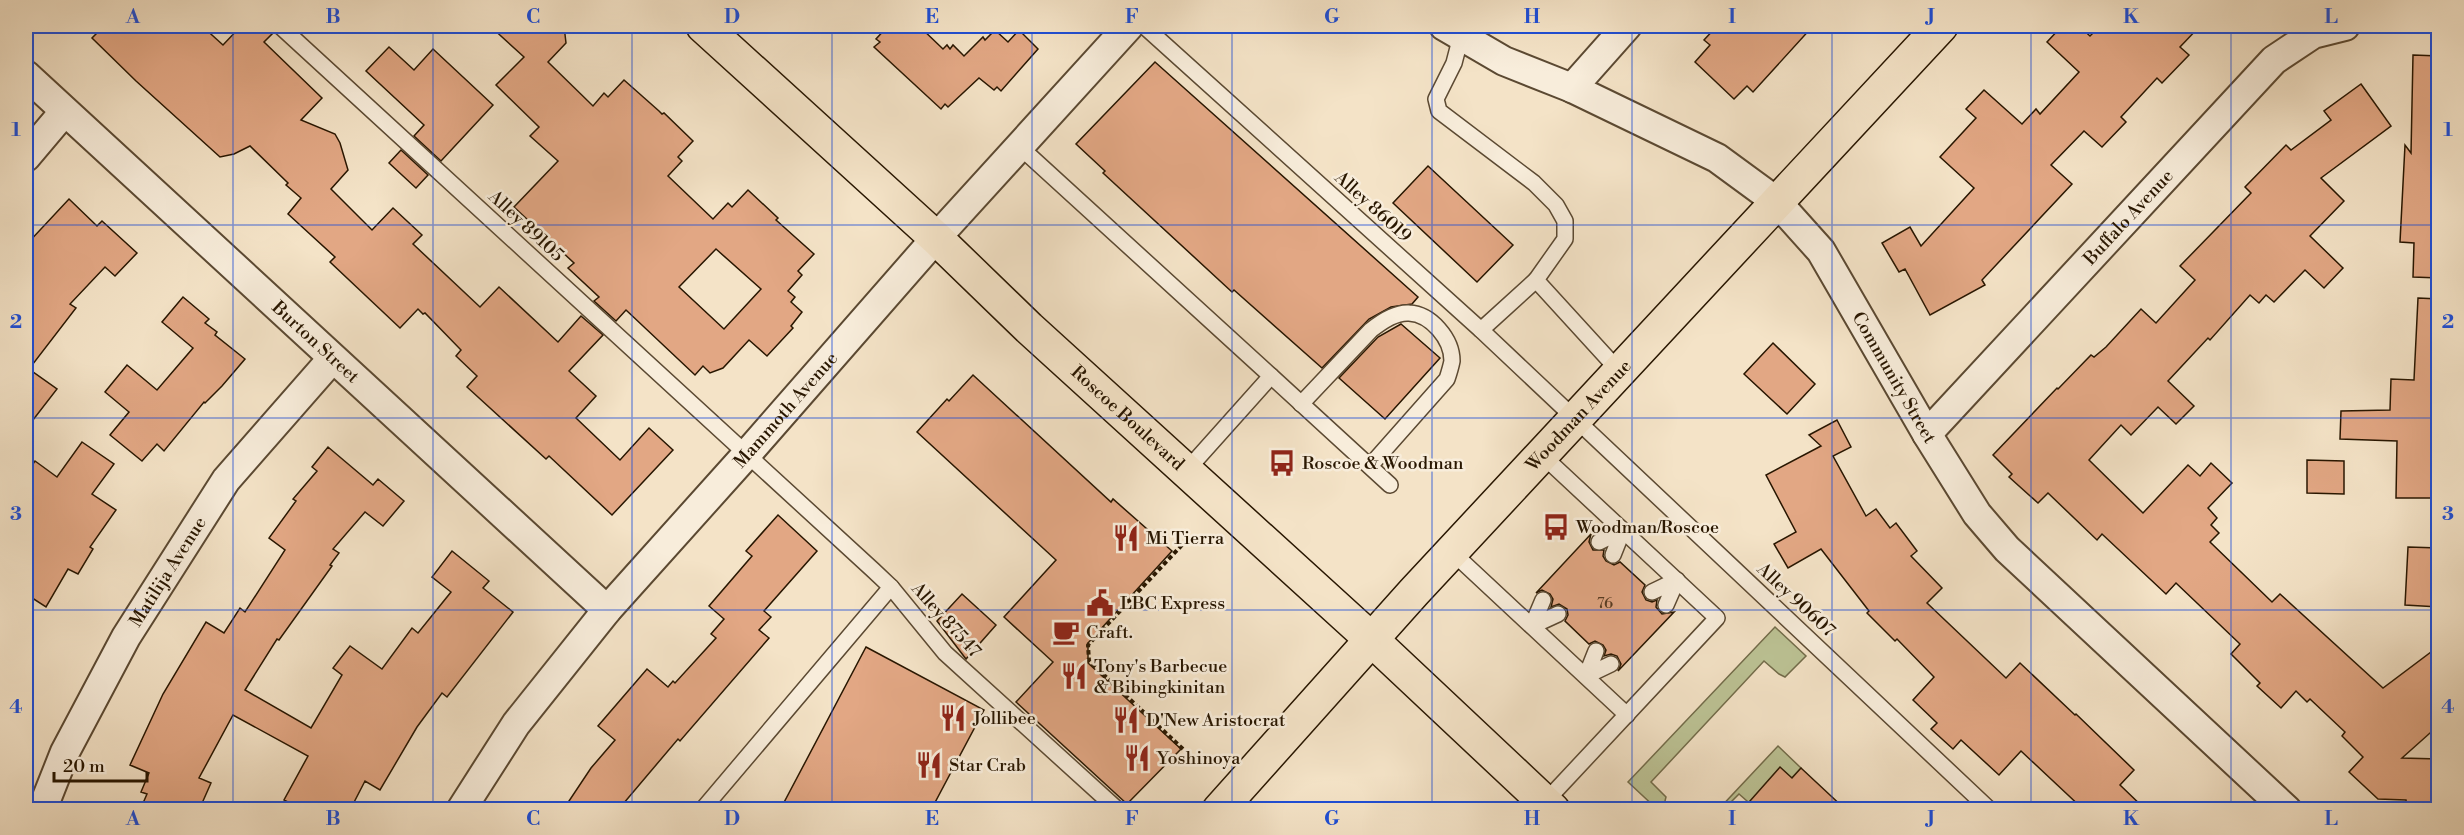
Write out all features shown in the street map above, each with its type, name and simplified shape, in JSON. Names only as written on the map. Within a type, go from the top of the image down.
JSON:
[{"type":"main road","name":"Roscoe Boulevard","points":[[703,26],[936,238],[1029,328],[1371,639],[1549,806]]},
{"type":"main road","name":"Woodman Avenue","points":[[1219,810],[1371,639],[1941,26]]},
{"type":"street","name":"Mammoth Avenue","points":[[461,810],[516,724],[607,610],[936,238],[1129,26]]},
{"type":"street","points":[[1572,88],[1627,26]]},
{"type":"street","name":"Buffalo Avenue","points":[[1927,434],[2274,60],[2313,34],[2345,26]]},
{"type":"street","name":"Community Street","points":[[1453,31],[1504,61],[1572,88],[1717,158],[1777,202],[1821,251],[1927,434],[1977,514],[2007,549],[2287,810]]},
{"type":"street","name":"Burton Street","points":[[26,75],[607,610]]},
{"type":"street","points":[[26,157],[64,112]]},
{"type":"street","name":"Matilija Avenue","points":[[42,810],[65,752],[126,637],[226,480],[332,359]]},
{"type":"lane","name":"Alley 89105","points":[[280,26],[747,454]]},
{"type":"lane","name":"Alley 86019","points":[[1143,26],[1481,330],[1576,419]]},
{"type":"lane","points":[[1453,31],[1454,63],[1436,99],[1439,111],[1534,183],[1556,205],[1565,221],[1565,239],[1536,280],[1481,330]]},
{"type":"lane","points":[[1019,146],[1390,485]]},
{"type":"lane","points":[[1536,280],[1620,372]]},
{"type":"lane","points":[[1301,404],[1383,320],[1408,312],[1430,320],[1447,339],[1452,360],[1447,379],[1370,466]]},
{"type":"lane","points":[[1187,470],[1272,376]]},
{"type":"lane","name":"Alley 90607","points":[[1576,419],[1990,810]]},
{"type":"lane","name":"Alley 87547","points":[[747,454],[891,587],[945,653],[1118,810]]},
{"type":"lane","points":[[1542,454],[1717,618],[1627,715],[1549,806]]},
{"type":"lane","points":[[1599,542],[1623,530]]},
{"type":"lane","points":[[1613,555],[1623,530]]},
{"type":"lane","points":[[1452,552],[1627,715]]},
{"type":"lane","points":[[1652,592],[1677,580]]},
{"type":"lane","points":[[1666,605],[1677,580]]},
{"type":"lane","points":[[702,810],[891,587]]},
{"type":"lane","points":[[1532,626],[1543,600]]},
{"type":"lane","points":[[1532,626],[1557,614]]},
{"type":"lane","points":[[1586,676],[1596,651]]},
{"type":"lane","points":[[1586,676],[1611,664]]},
{"type":"path","points":[[1182,545],[1088,645],[1089,661],[1184,750]]},
{"type":"green space","points":[[1775,627],[1806,656],[1785,677],[1764,661],[1651,782],[1666,797],[1664,805],[1657,809],[1628,782]]},
{"type":"green space","points":[[1778,746],[1801,768],[1786,784],[1755,808],[1739,794],[1724,809],[1718,810]]},
{"type":"building","points":[[104,26],[202,26],[223,45],[241,26],[270,26],[273,33],[264,42],[322,98],[301,120],[335,134],[340,143],[348,170],[331,189],[372,230],[393,208],[422,235],[413,244],[480,307],[499,287],[558,342],[581,316],[603,335],[569,371],[596,396],[576,418],[620,460],[649,428],[673,450],[612,515],[549,456],[546,459],[467,387],[477,376],[456,356],[461,350],[425,313],[423,314],[418,309],[400,328],[330,262],[335,257],[288,214],[301,198],[250,146],[234,154],[220,157],[136,81],[92,38]]},
{"type":"building","points":[[490,26],[564,26],[566,43],[548,62],[593,106],[604,93],[608,97],[624,80],[662,114],[664,113],[693,141],[678,157],[682,161],[668,176],[713,219],[728,203],[732,207],[748,190],[778,218],[776,220],[814,254],[798,271],[802,275],[788,291],[795,297],[791,302],[802,312],[791,326],[793,328],[767,356],[749,340],[723,368],[710,373],[703,366],[695,375],[626,310],[616,321],[594,301],[599,297],[568,268],[574,263],[514,207],[558,161],[530,136],[539,127],[496,85],[524,57]],"holes":[[[716,249],[761,289],[724,329],[679,287]]]},
{"type":"building","points":[[888,26],[919,26],[943,49],[947,45],[950,49],[953,45],[964,56],[983,37],[985,40],[995,30],[1008,42],[1019,30],[1038,49],[1001,91],[997,87],[994,90],[979,78],[948,107],[945,104],[941,109],[874,47],[880,42],[876,39]]},
{"type":"building","points":[[1717,26],[1813,26],[1753,92],[1747,86],[1734,99],[1695,62],[1710,45],[1704,40]]},
{"type":"building","points":[[2062,26],[2079,26],[2090,36],[2100,26],[2200,26],[2180,47],[2189,55],[2162,83],[2157,78],[2121,117],[2126,122],[2102,147],[2084,131],[2051,165],[2072,184],[1982,280],[1985,285],[1930,315],[1905,269],[1899,272],[1882,243],[1910,227],[1921,246],[1974,188],[1940,157],[1976,118],[1966,109],[1984,90],[2022,124],[2036,109],[2040,114],[2079,72],[2047,42]]},
{"type":"building","points":[[389,47],[414,70],[433,49],[493,105],[441,161],[414,136],[424,125],[366,71]]},
{"type":"building","points":[[2413,55],[2439,56],[2439,278],[2413,277],[2414,243],[2400,242],[2405,145],[2411,153]]},
{"type":"building","points":[[1155,62],[1418,297],[1412,304],[1391,307],[1369,319],[1322,368],[1234,290],[1232,292],[1103,173],[1105,171],[1076,144]]},
{"type":"building","points":[[2361,84],[2391,126],[2321,178],[2344,201],[2310,236],[2343,268],[2324,288],[2305,270],[2274,302],[2266,295],[2259,303],[2250,295],[2210,340],[2208,338],[2168,381],[2194,406],[2176,424],[2158,407],[2131,435],[2121,425],[2089,460],[2143,513],[2188,465],[2200,476],[2211,463],[2232,483],[2208,508],[2217,518],[2211,525],[2219,533],[2210,542],[2272,602],[2280,594],[2383,688],[2439,646],[2439,725],[2402,758],[2439,759],[2439,809],[2407,809],[2406,800],[2378,799],[2349,772],[2363,757],[2342,736],[2345,732],[2310,699],[2307,702],[2296,691],[2281,708],[2257,686],[2260,683],[2231,654],[2240,644],[2176,583],[2166,594],[2102,534],[2097,540],[2048,493],[2038,503],[2009,477],[2012,474],[1993,455],[2057,388],[2091,355],[2094,357],[2106,347],[2141,309],[2156,323],[2195,280],[2180,266],[2251,193],[2245,187],[2286,145],[2291,150],[2331,120],[2324,111]]},
{"type":"building","points":[[401,150],[428,175],[416,188],[389,163]]},
{"type":"building","points":[[1428,166],[1513,245],[1477,282],[1393,203]]},
{"type":"building","points":[[69,199],[97,226],[102,221],[137,253],[115,276],[105,267],[70,304],[76,308],[29,369],[57,389],[26,429],[26,245]]},
{"type":"building","points":[[183,297],[209,319],[205,323],[217,332],[215,335],[245,359],[222,386],[204,402],[164,451],[157,444],[142,461],[110,435],[129,412],[105,392],[127,365],[157,390],[193,348],[162,322]]},
{"type":"building","points":[[2418,298],[2439,299],[2439,498],[2396,498],[2397,441],[2340,439],[2341,411],[2390,410],[2391,379],[2414,380]]},
{"type":"building","points":[[1401,324],[1440,358],[1385,419],[1339,378],[1378,337]]},
{"type":"building","points":[[1773,343],[1815,384],[1787,414],[1744,374]]},
{"type":"building","points":[[973,375],[1111,502],[1113,499],[1172,551],[1088,643],[1088,663],[1181,749],[1127,804],[1016,702],[1053,662],[1004,617],[1056,560],[917,432]]},
{"type":"building","points":[[1837,420],[1851,447],[1833,456],[1866,516],[1876,509],[1890,528],[1896,523],[1917,551],[1911,556],[1942,588],[1927,603],[2006,678],[2020,663],[2076,714],[2134,770],[2120,785],[2146,810],[2084,810],[2021,751],[1999,775],[1961,740],[1953,749],[1931,729],[1937,723],[1913,700],[1934,677],[1897,639],[1895,641],[1867,613],[1869,611],[1821,549],[1788,568],[1774,544],[1796,532],[1766,475],[1821,446],[1809,435]]},
{"type":"building","points":[[82,442],[114,464],[92,494],[116,510],[90,547],[93,549],[78,574],[68,569],[46,607],[26,594],[26,474],[35,461],[57,477]]},
{"type":"building","points":[[328,447],[373,485],[378,479],[404,501],[383,526],[365,512],[333,549],[339,553],[330,565],[332,566],[279,640],[277,639],[245,690],[311,728],[342,675],[333,668],[350,646],[382,669],[412,628],[418,633],[451,592],[432,577],[452,551],[489,581],[483,588],[513,612],[447,697],[442,693],[417,727],[380,790],[365,781],[350,810],[303,810],[284,800],[308,756],[233,715],[199,778],[211,783],[199,810],[140,810],[147,794],[141,792],[149,773],[130,765],[163,694],[206,622],[224,633],[240,608],[245,612],[285,550],[269,538],[296,501],[293,499],[317,471],[312,467]]},
{"type":"building","points":[[2307,460],[2344,461],[2344,494],[2307,493]]},
{"type":"building","points":[[778,515],[817,551],[764,611],[771,617],[759,630],[769,638],[618,810],[563,810],[591,768],[615,740],[598,726],[647,669],[668,687],[673,681],[675,683],[716,638],[711,634],[724,619],[709,606],[752,556],[746,551]]},
{"type":"building","points":[[1591,534],[1589,542],[1593,550],[1604,550],[1603,556],[1606,561],[1614,565],[1620,562],[1645,585],[1642,592],[1646,600],[1652,602],[1657,600],[1656,607],[1662,614],[1674,612],[1618,671],[1621,664],[1617,656],[1611,654],[1604,656],[1606,650],[1603,645],[1595,641],[1589,644],[1565,621],[1568,615],[1567,609],[1559,604],[1551,607],[1553,599],[1550,594],[1542,590],[1536,593]]},
{"type":"building","points":[[2408,547],[2439,548],[2439,607],[2405,605]]},
{"type":"building","points":[[962,594],[996,625],[966,659],[937,621]]},
{"type":"building","points":[[866,647],[984,710],[931,810],[780,810]]},
{"type":"building","points":[[1780,767],[1792,778],[1801,768],[1846,810],[1742,810]]},
{"type":"place","name":"Roscoe & Woodman","points":[[1282,463]]},
{"type":"place","name":"Woodman/Roscoe","points":[[1556,527]]},
{"type":"place","name":"Mi Tierra","points":[[1126,538]]},
{"type":"place","name":"LBC Express","points":[[1100,603]]},
{"type":"place","name":"Craft.","points":[[1066,632]]},
{"type":"place","name":"Tony's Barbecue & Bibingkinitan","points":[[1074,676]]},
{"type":"place","name":"Jollibee","points":[[953,718]]},
{"type":"place","name":"D'New Aristocrat","points":[[1126,720]]},
{"type":"place","name":"Yoshinoya","points":[[1137,758]]},
{"type":"place","name":"Star Crab","points":[[929,765]]}]
